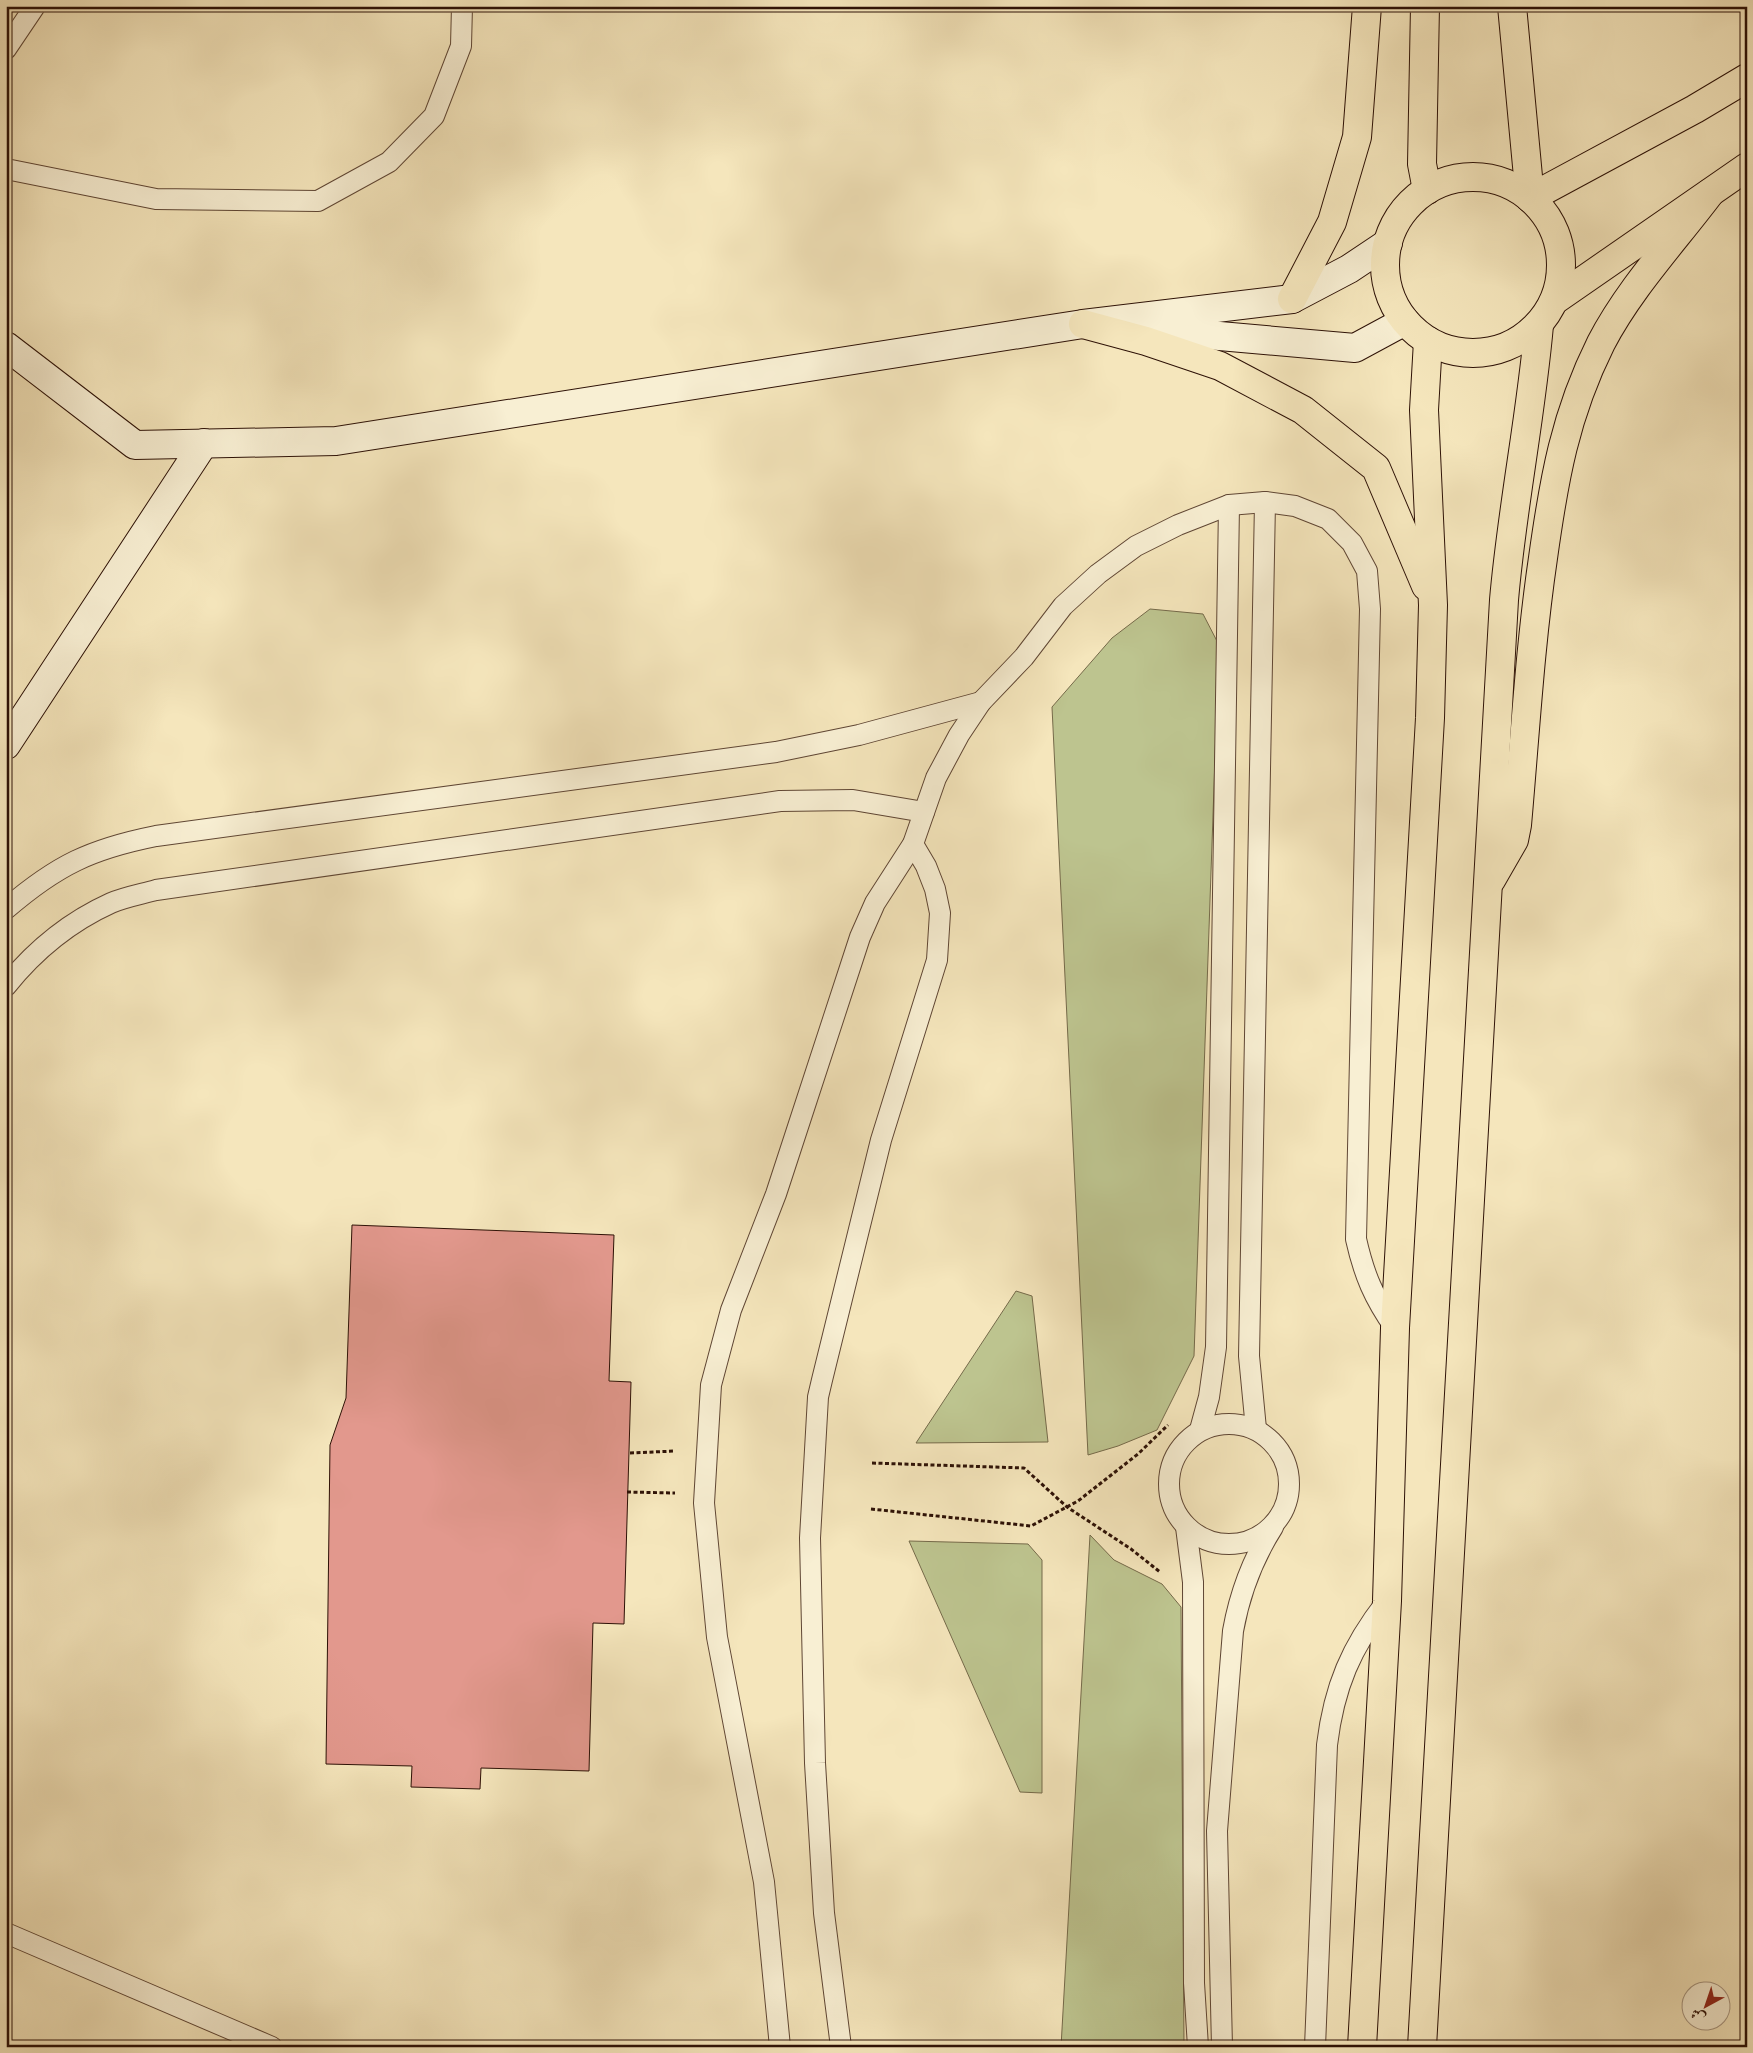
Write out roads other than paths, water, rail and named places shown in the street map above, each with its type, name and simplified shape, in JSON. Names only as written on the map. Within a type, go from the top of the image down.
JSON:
[{"type":"main road","points":[[1292,299],[1332,222],[1357,137],[1367,6]]},
{"type":"main road","points":[[1425,6],[1422,164],[1427,190]]},
{"type":"main road","points":[[1512,6],[1530,198]]},
{"type":"main road","points":[[1530,198],[1695,109],[1747,78]]},
{"type":"main road","points":[[1555,300],[1747,167]]},
{"type":"main road","points":[[1480,177],[1507,184],[1530,198],[1549,219],[1560,245],[1561,273],[1555,300],[1539,325],[1516,344],[1487,353],[1456,352],[1428,341],[1405,321],[1391,297],[1385,271],[1388,243],[1396,222],[1409,204],[1427,190],[1452,180],[1480,177]]},
{"type":"main road","points":[[1487,887],[1514,840],[1518,825],[1534,616],[1554,478],[1566,431],[1581,386],[1612,325],[1628,300],[1710,193]]},
{"type":"main road","points":[[6,346],[136,445],[336,440],[1083,324],[1292,299],[1349,270],[1388,243]]},
{"type":"main road","points":[[1083,324],[1354,348],[1405,321]]},
{"type":"main road","points":[[1083,324],[1146,341],[1220,366],[1303,410],[1376,468],[1433,605]]},
{"type":"main road","points":[[1422,2047],[1487,887],[1509,547],[1533,388],[1539,325]]},
{"type":"main road","points":[[1362,2047],[1387,1601],[1395,1328],[1430,718],[1433,605],[1424,410],[1428,341]]},
{"type":"main road","points":[[6,745],[204,443]]},
{"type":"lane","points":[[6,49],[35,6]]},
{"type":"lane","points":[[6,169],[156,198],[318,201],[389,162],[434,116],[461,46],[462,6]]},
{"type":"lane","points":[[1256,1429],[1249,1356],[1265,502]]},
{"type":"lane","points":[[780,2047],[764,1882],[717,1637],[704,1503],[711,1385],[731,1310],[776,1194],[860,937],[876,903],[913,844],[936,778],[959,735],[981,702],[1024,658],[1063,606],[1098,574],[1136,546],[1178,525],[1229,505],[1265,502],[1295,506],[1328,519],[1352,543],[1367,571],[1370,609],[1356,1239],[1363,1272],[1377,1301],[1395,1328]]},
{"type":"lane","points":[[1200,1430],[1211,1389],[1216,1346],[1229,505]]},
{"type":"lane","points":[[6,909],[33,885],[71,862],[113,845],[156,836],[776,752],[859,735],[981,702]]},
{"type":"lane","points":[[6,986],[36,952],[72,924],[113,903],[156,890],[780,801],[853,800],[924,812]]},
{"type":"lane","points":[[842,2047],[824,1913],[815,1762],[810,1538],[812,1496],[818,1396],[881,1140],[937,960],[940,914],[935,889],[926,866],[913,844]]},
{"type":"lane","points":[[1222,2047],[1217,1831],[1233,1631],[1238,1603],[1247,1576],[1258,1551],[1273,1527],[1283,1511],[1289,1493],[1288,1473],[1282,1456],[1271,1440],[1256,1429],[1237,1424],[1218,1424],[1200,1430],[1185,1441],[1174,1457],[1168,1475],[1168,1494],[1175,1512],[1186,1527],[1202,1538],[1220,1544],[1239,1544],[1257,1538],[1273,1527]]},
{"type":"lane","points":[[1186,1527],[1192,1563],[1193,1600],[1194,1983],[1198,2047]]},
{"type":"lane","points":[[1315,2047],[1327,1745],[1331,1714],[1339,1683],[1351,1654],[1367,1626],[1387,1601]]},
{"type":"lane","points":[[6,1934],[272,2047]]}]
